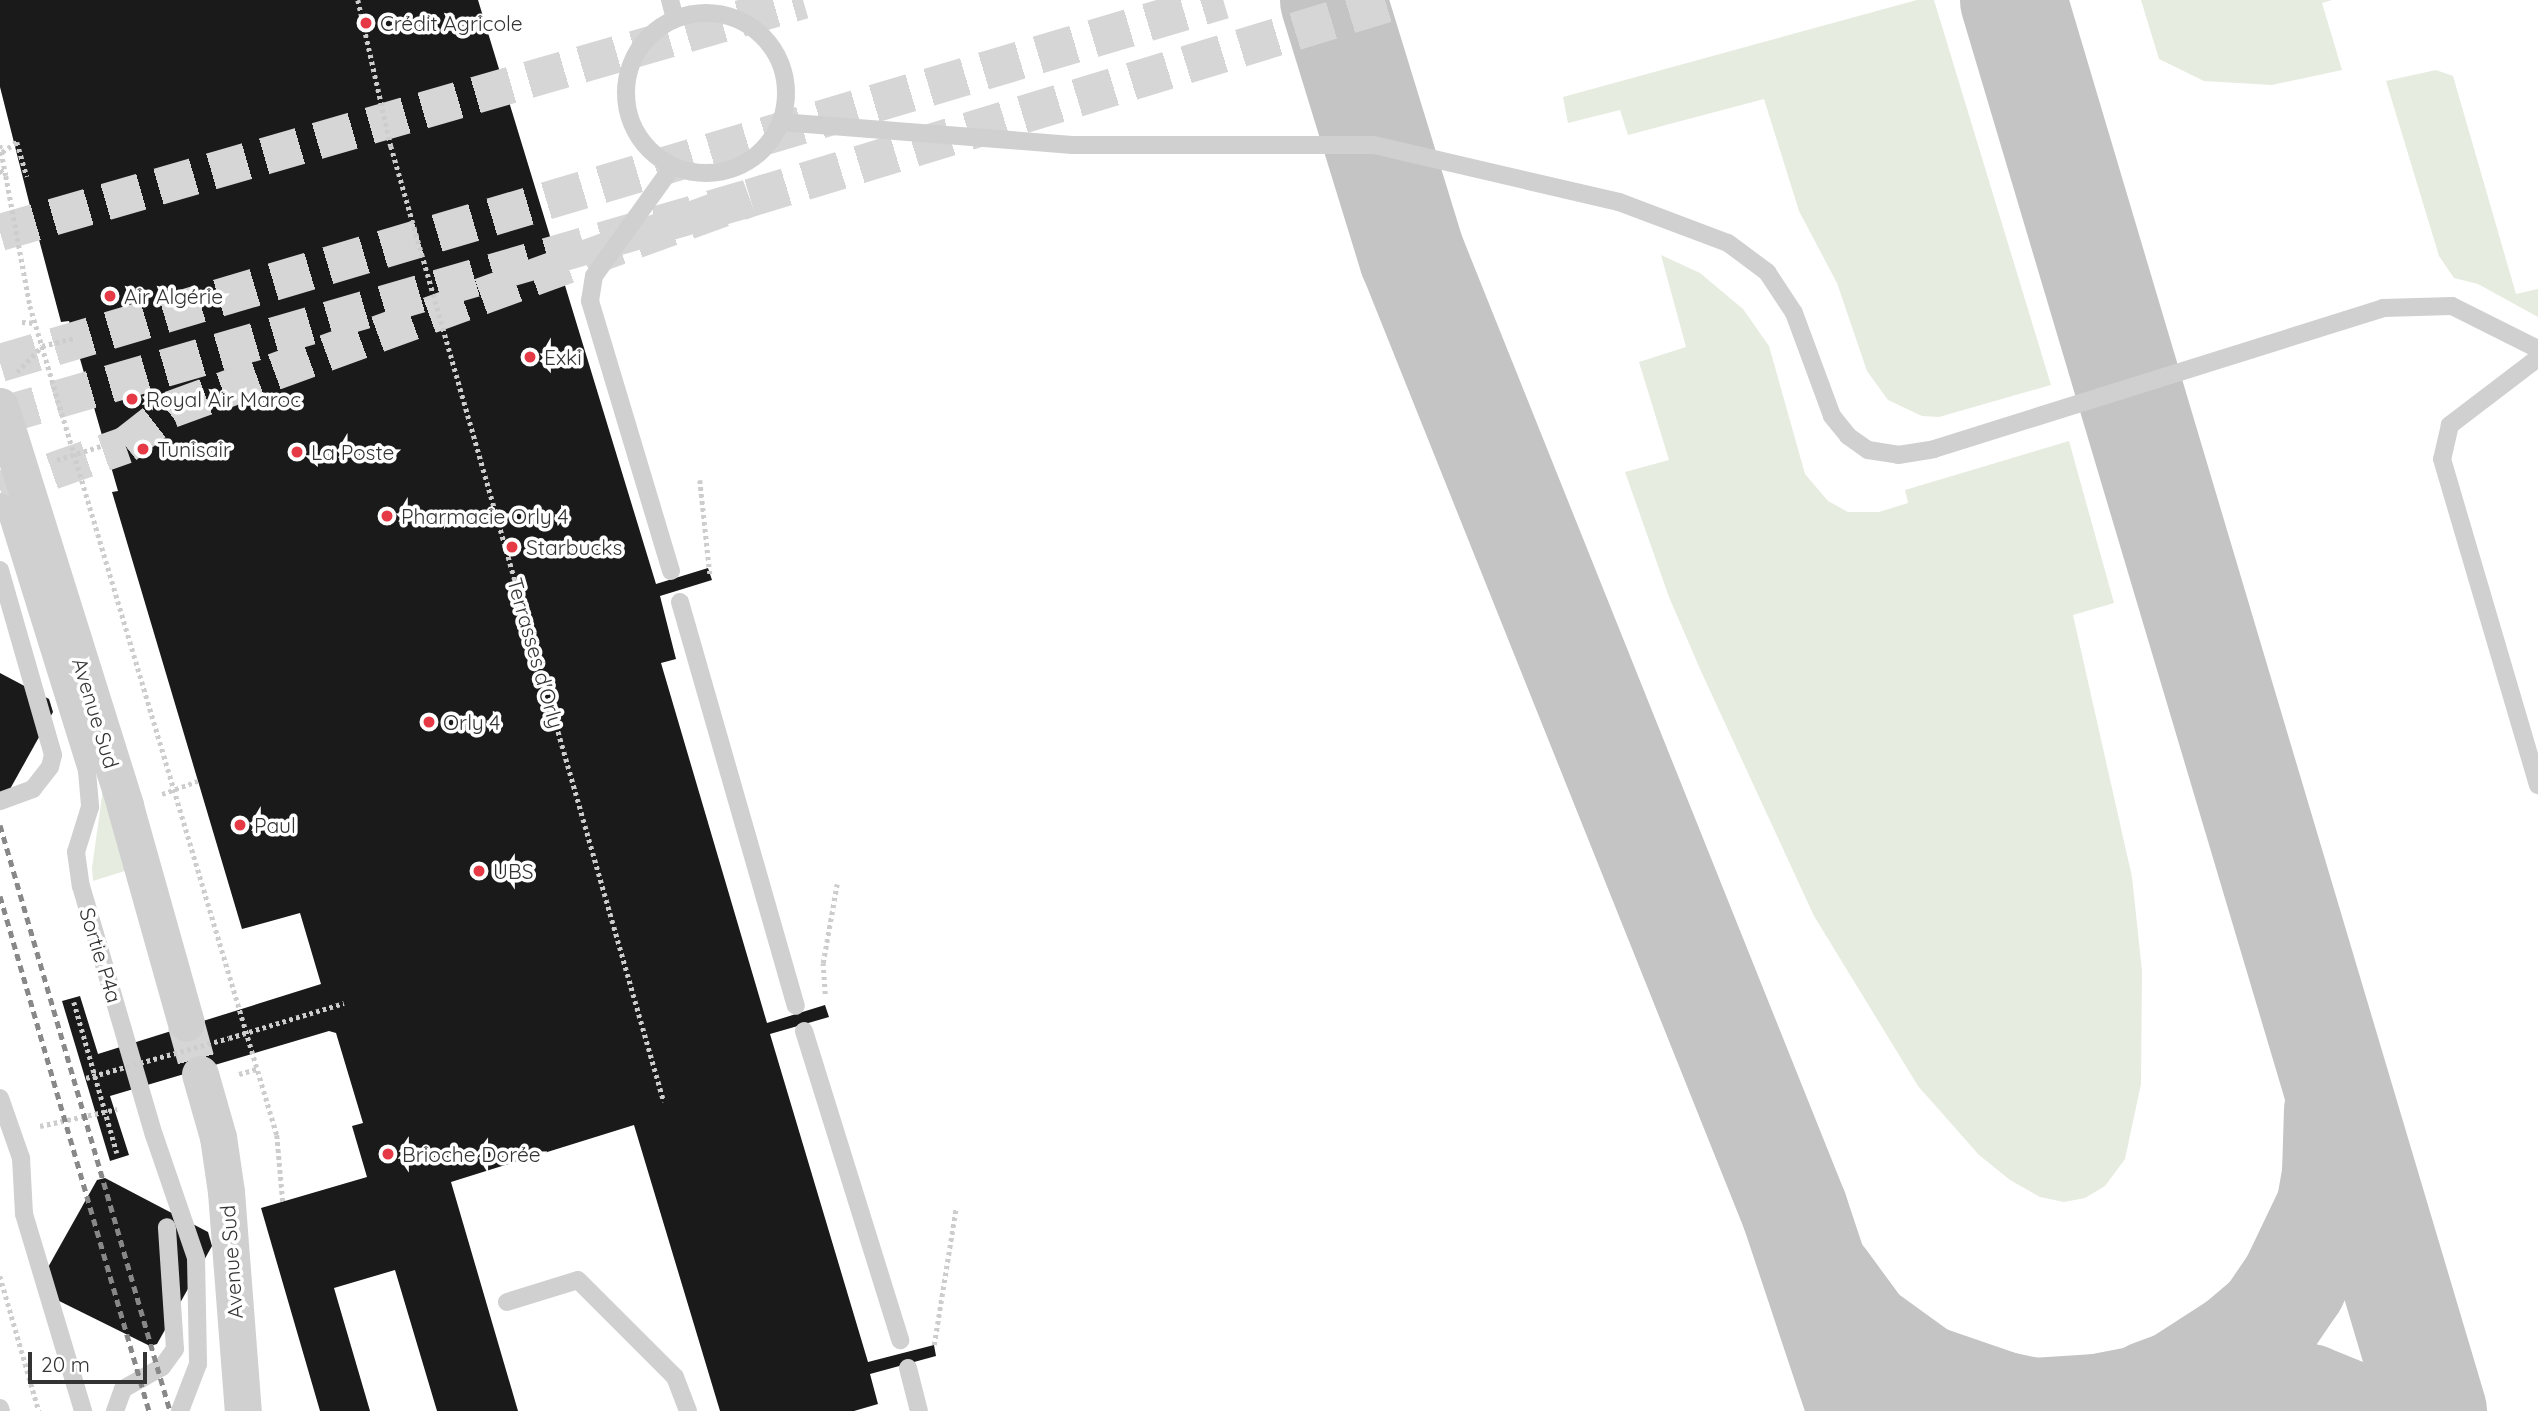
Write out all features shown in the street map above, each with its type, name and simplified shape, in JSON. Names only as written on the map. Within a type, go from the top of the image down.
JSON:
[{"type":"street","name":"Avenue Sud","points":[[4,393],[22,470],[186,1023]]},
{"type":"street","name":"Avenue Sud","points":[[200,1074],[218,1138],[226,1192],[243,1411]]},
{"type":"lane","points":[[670,0],[675,19]]},
{"type":"lane","points":[[701,13],[727,15],[751,26],[771,45],[783,69],[787,96],[781,122],[758,153],[724,171],[698,173],[673,166],[652,152],[636,131],[627,106],[627,80],[636,55],[652,33],[675,19],[701,13]]},
{"type":"lane","points":[[781,122],[1072,145],[1374,145],[1619,202],[1728,243],[1767,272],[1794,313],[1832,416],[1848,436],[1868,450],[1898,455],[1934,449],[2383,308],[2452,306],[2538,349]]},
{"type":"lane","points":[[671,571],[590,302],[594,276],[673,166]]},
{"type":"lane","points":[[2538,358],[2450,425],[2442,459],[2538,785]]},
{"type":"lane","name":"Sortie P4a","points":[[0,502],[5,504],[87,771],[90,807],[76,852],[81,886],[153,1135],[194,1247],[198,1364],[180,1411]]},
{"type":"lane","points":[[0,570],[53,755],[50,767],[33,789],[0,801]]},
{"type":"lane","points":[[680,602],[796,1006]]},
{"type":"lane","points":[[804,1031],[900,1340]]},
{"type":"lane","points":[[0,1098],[21,1158],[23,1214],[83,1411]]},
{"type":"lane","points":[[115,1411],[123,1390],[162,1367],[175,1349],[167,1227]]},
{"type":"lane","points":[[507,1301],[578,1280],[675,1377],[688,1411]]},
{"type":"lane","points":[[908,1368],[919,1411]]},
{"type":"path","name":"Terrasses d'Orly","points":[[358,0],[391,146],[664,1102]]},
{"type":"path","points":[[2,152],[17,142],[27,177]]},
{"type":"path","points":[[0,145],[34,323],[277,1135],[284,1202]]},
{"type":"path","points":[[0,170],[6,176]]},
{"type":"path","points":[[22,322],[34,323]]},
{"type":"path","points":[[4,393],[41,346],[74,338]]},
{"type":"path","points":[[22,470],[104,445]]},
{"type":"path","points":[[700,480],[710,574]]},
{"type":"path","points":[[825,998],[823,963],[838,884]]},
{"type":"path","points":[[74,1002],[117,1153]]},
{"type":"path","points":[[86,1078],[344,1003]]},
{"type":"path","points":[[33,1128],[120,1108]]},
{"type":"path","points":[[934,1345],[956,1208]]},
{"type":"path","points":[[0,1276],[39,1411]]},
{"type":"shaded area","points":[[1917,0],[1934,0],[2051,385],[1939,417],[1922,416],[1888,400],[1867,371],[1837,283],[1799,211],[1764,99],[1628,135],[1620,110],[1568,123],[1563,97]]},
{"type":"shaded area","points":[[2141,0],[2332,0],[2322,3],[2342,70],[2272,85],[2204,81],[2159,59]]},
{"type":"shaded area","points":[[2436,70],[2453,76],[2516,294],[2538,289],[2538,317],[2478,284],[2454,278],[2439,256],[2386,81]]},
{"type":"shaded area","points":[[1661,255],[1700,273],[1743,309],[1769,346],[1805,474],[1828,501],[1848,512],[1879,512],[1908,503],[1905,490],[2069,441],[2114,603],[2073,615],[2132,877],[2142,971],[2141,1084],[2125,1159],[2105,1186],[2085,1198],[2064,1202],[2040,1197],[2010,1180],[1979,1155],[1918,1086],[1814,916],[1700,669],[1669,597],[1625,472],[1669,460],[1639,362],[1686,347]]},
{"type":"shaded area","points":[[103,789],[128,870],[93,881],[92,868]]},
{"type":"building","name":"Orly 4","points":[[0,0],[478,0],[656,584],[708,568],[712,580],[660,596],[676,659],[661,663],[767,1023],[825,1005],[829,1017],[770,1034],[868,1362],[934,1345],[936,1356],[870,1374],[878,1404],[854,1411],[720,1411],[634,1125],[451,1182],[518,1411],[437,1411],[395,1270],[334,1288],[370,1411],[320,1411],[261,1208],[367,1177],[352,1126],[363,1123],[336,1033],[329,1031],[110,1096],[129,1155],[110,1161],[62,1001],[80,996],[98,1054],[321,984],[300,913],[242,929],[112,492],[118,491],[74,338],[69,321],[61,322],[30,206],[0,87]]},
{"type":"building","points":[[0,673],[49,699],[53,712],[0,807]]},
{"type":"building","points":[[105,1178],[208,1232],[212,1246],[157,1344],[150,1346],[47,1295],[42,1278],[97,1180]]},
{"type":"taxiway","points":[[1333,0],[1412,256],[1794,1210],[1861,1411]]},
{"type":"taxiway","points":[[2013,0],[2433,1411]]},
{"type":"taxiway","points":[[2151,1393],[2178,1383],[2237,1345],[2269,1318],[2293,1283],[2329,1208],[2335,1173],[2337,1110]]},
{"type":"taxiway","points":[[1822,1280],[1861,1333],[1922,1377],[2000,1404],[2033,1411],[2097,1407],[2220,1383],[2308,1397],[2343,1411]]},
{"type":"tunnel","points":[[0,232],[803,0]]},
{"type":"tunnel","points":[[0,363],[1223,0]]},
{"type":"tunnel","points":[[0,416],[750,198],[1398,0]]},
{"type":"tunnel","points":[[0,489],[125,445],[171,409],[750,198]]},
{"type":"tunnel","points":[[186,1023],[200,1074]]},
{"type":"railway","points":[[0,825],[170,1411]]},
{"type":"railway","points":[[0,896],[149,1411]]},
{"type":"place","name":"Crédit Agricole","points":[[366,23]]},
{"type":"place","name":"Air Algérie","points":[[110,296]]},
{"type":"place","name":"Exki","points":[[530,357]]},
{"type":"place","name":"Royal Air Maroc","points":[[132,399]]},
{"type":"place","name":"Tunisair","points":[[143,449]]},
{"type":"place","name":"La Poste","points":[[297,452]]},
{"type":"place","name":"Pharmacie Orly 4","points":[[387,516]]},
{"type":"place","name":"Starbucks","points":[[512,547]]},
{"type":"place","name":"Orly 4","points":[[429,722]]},
{"type":"place","name":"Paul","points":[[240,825]]},
{"type":"place","name":"UBS","points":[[479,871]]},
{"type":"place","name":"Brioche Dorée","points":[[388,1154]]}]
